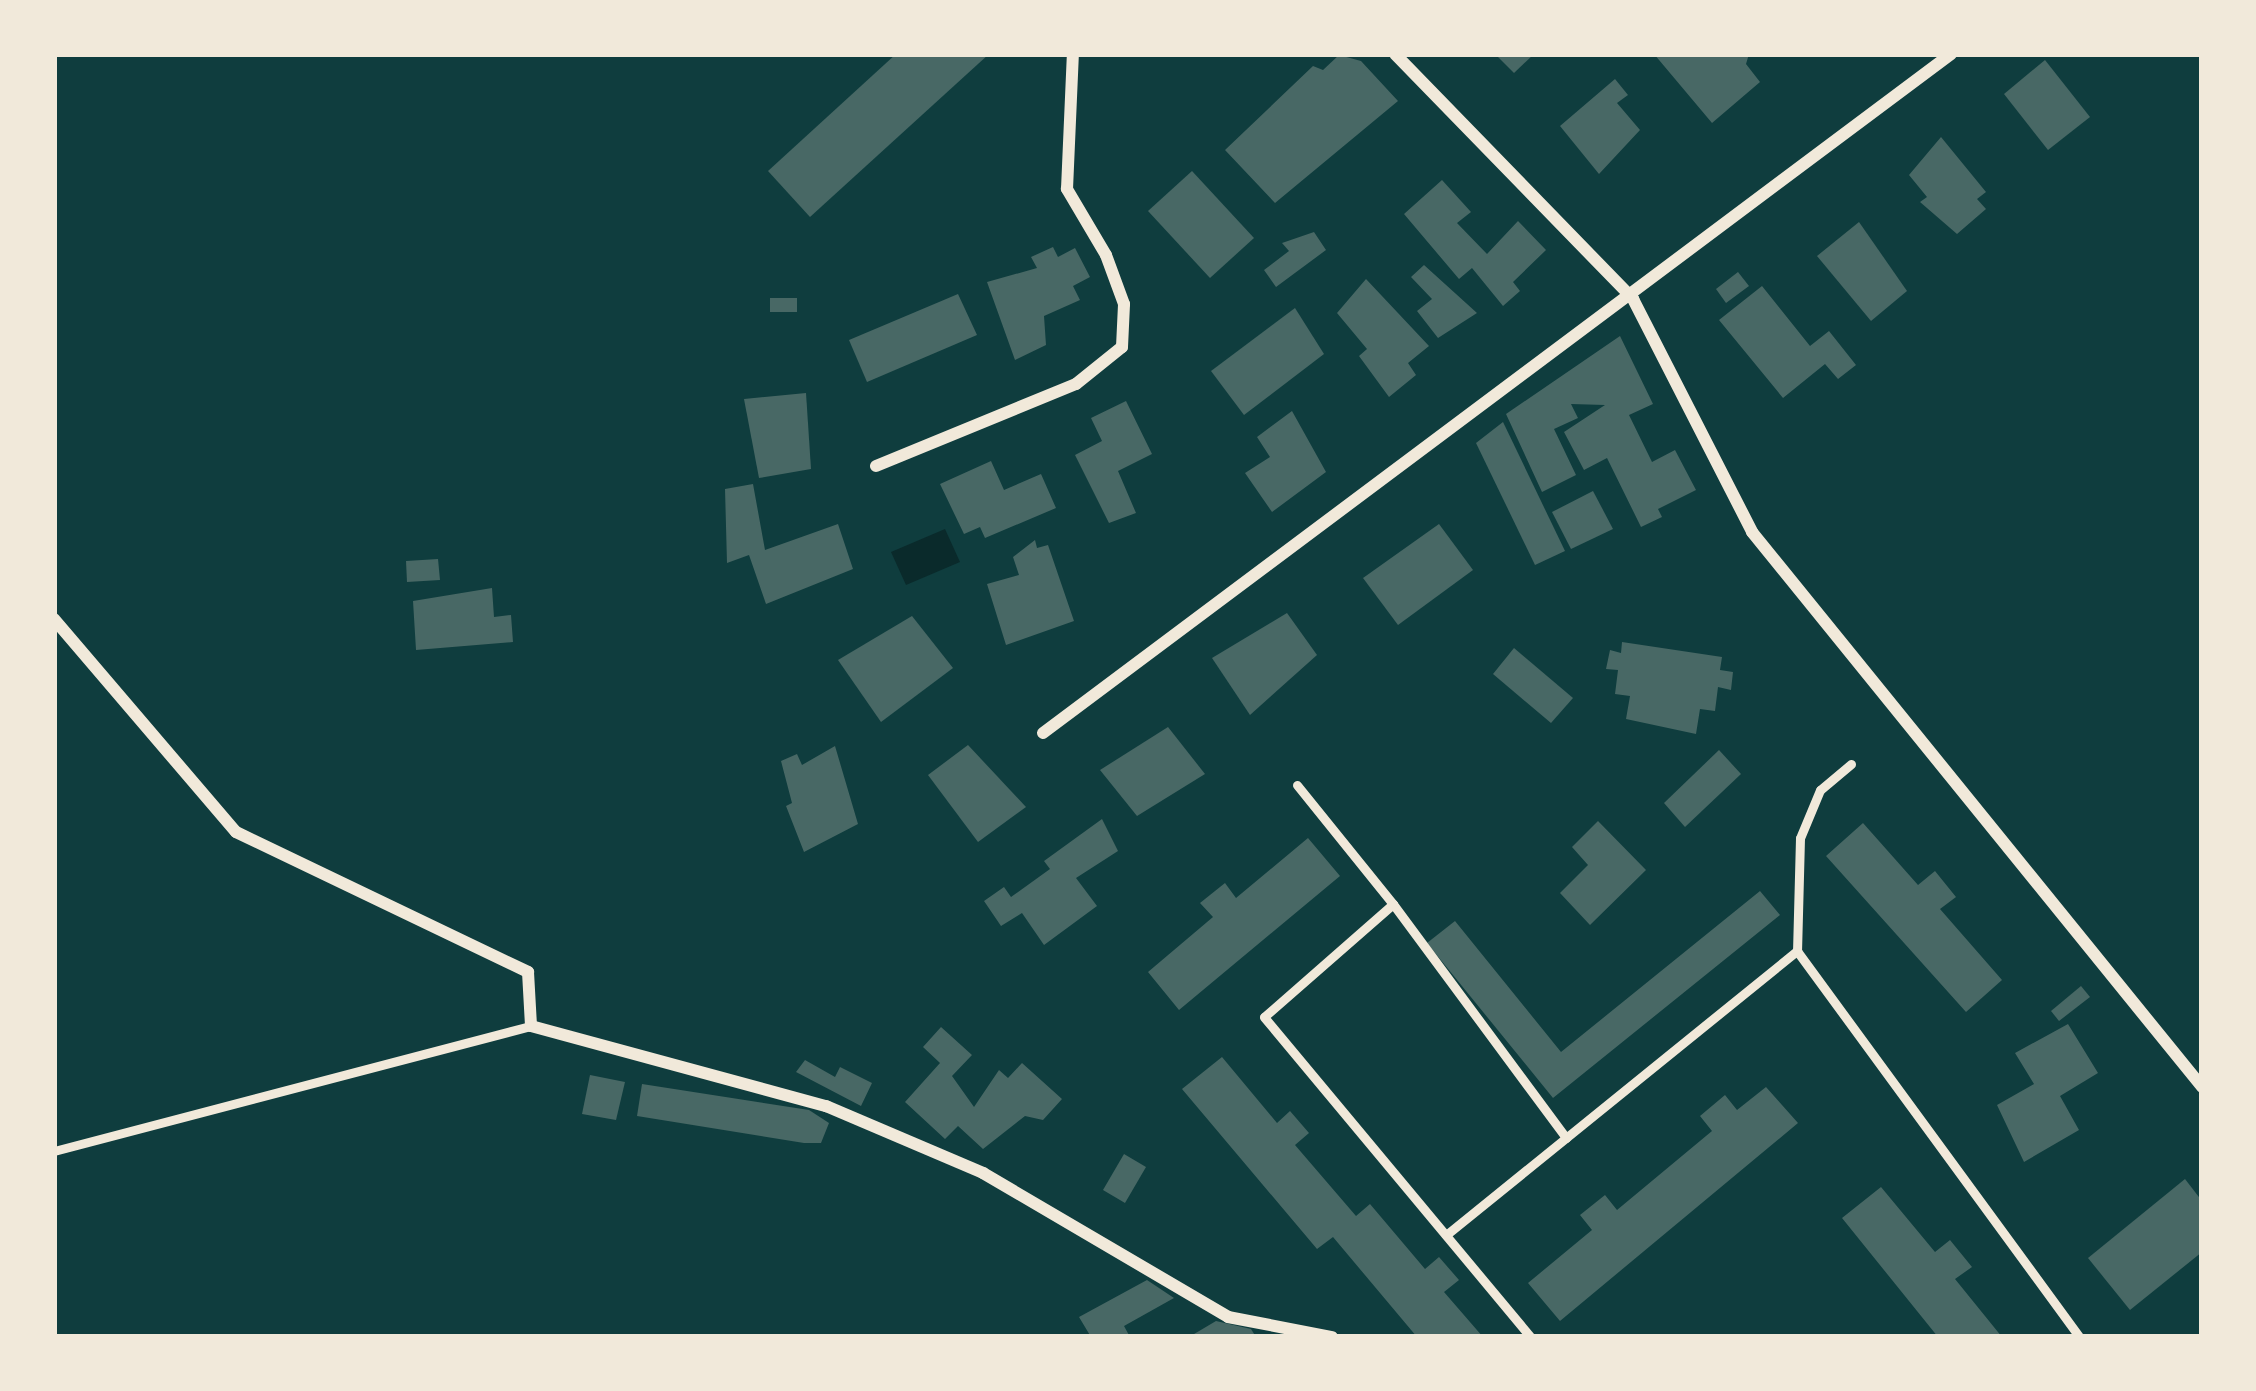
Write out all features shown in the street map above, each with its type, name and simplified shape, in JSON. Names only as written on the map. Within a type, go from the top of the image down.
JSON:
[{"type":"street","points":[[876,466],[1076,384],[1122,347],[1118,287],[1067,189],[1072,54]]},
{"type":"street","points":[[1395,54],[1633,298],[1752,532],[2202,1087]]},
{"type":"street","points":[[1043,733],[1633,298],[1951,54]]},
{"type":"street","points":[[54,619],[236,832],[528,972],[531,1026],[826,1106],[983,1173],[1228,1317],[1332,1337]]},
{"type":"lane","points":[[1851,764],[1820,790],[1800,838],[1797,951],[2080,1337]]},
{"type":"lane","points":[[1297,784],[1393,904],[1566,1138]]},
{"type":"lane","points":[[1393,904],[1264,1017],[1531,1337]]},
{"type":"lane","points":[[1446,1235],[1797,951]]},
{"type":"lane","points":[[54,1151],[531,1026]]},
{"type":"water","points":[[945,529],[960,562],[906,585],[891,552]]},
{"type":"building","points":[[896,54],[989,54],[810,217],[768,171]]},
{"type":"building","points":[[1495,54],[1534,54],[1514,73]]},
{"type":"building","points":[[1654,54],[1749,54],[1746,64],[1760,82],[1712,123]]},
{"type":"building","points":[[1339,55],[1361,61],[1398,101],[1275,203],[1225,150],[1313,66],[1323,70]]},
{"type":"building","points":[[2045,60],[2090,117],[2048,150],[2004,94]]},
{"type":"building","points":[[1615,79],[1628,95],[1617,103],[1640,130],[1599,174],[1560,126]]},
{"type":"building","points":[[1941,137],[1986,192],[1977,199],[1986,209],[1957,234],[1920,202],[1927,197],[1909,175]]},
{"type":"building","points":[[1192,171],[1254,238],[1210,278],[1148,211]]},
{"type":"building","points":[[1442,180],[1471,212],[1457,223],[1487,254],[1518,221],[1546,250],[1513,282],[1520,291],[1503,306],[1472,268],[1459,279],[1404,214]]},
{"type":"building","points":[[1859,222],[1907,291],[1871,321],[1817,256]]},
{"type":"building","points":[[1314,232],[1326,250],[1276,287],[1264,270],[1289,251],[1282,243]]},
{"type":"building","points":[[1053,247],[1058,257],[1075,248],[1090,277],[1073,286],[1080,300],[1044,316],[1046,345],[1015,360],[987,282],[1037,268],[1031,257]]},
{"type":"building","points":[[1424,265],[1477,313],[1438,338],[1417,311],[1432,299],[1411,277]]},
{"type":"building","points":[[1738,272],[1749,286],[1726,303],[1716,289]]},
{"type":"building","points":[[1366,279],[1429,346],[1408,363],[1416,375],[1389,397],[1359,356],[1367,349],[1337,313]]},
{"type":"building","points":[[1762,286],[1810,346],[1829,331],[1856,365],[1838,379],[1825,364],[1783,398],[1719,320]]},
{"type":"building","points":[[958,294],[977,335],[867,382],[849,340]]},
{"type":"building","points":[[770,298],[797,298],[797,312],[770,312]]},
{"type":"building","points":[[1295,308],[1324,354],[1244,415],[1211,371]]},
{"type":"building","points":[[1620,336],[1653,404],[1629,415],[1652,462],[1675,450],[1696,490],[1658,509],[1662,517],[1641,527],[1607,458],[1584,470],[1564,432],[1605,405],[1571,404],[1578,418],[1554,429],[1576,475],[1542,492],[1506,414]]},
{"type":"building","points":[[806,393],[811,469],[759,478],[744,399]]},
{"type":"building","points":[[1126,401],[1152,454],[1118,471],[1136,513],[1109,523],[1075,455],[1102,441],[1091,418]]},
{"type":"building","points":[[1292,411],[1326,472],[1272,512],[1245,473],[1270,457],[1257,437]]},
{"type":"building","points":[[1503,422],[1565,551],[1535,565],[1476,443]]},
{"type":"building","points":[[991,461],[1004,490],[1041,474],[1056,508],[985,538],[980,527],[964,534],[940,484]]},
{"type":"building","points":[[753,484],[765,550],[838,524],[853,569],[766,604],[749,555],[727,563],[725,489]]},
{"type":"building","points":[[1593,491],[1613,529],[1571,549],[1552,512]]},
{"type":"building","points":[[1439,524],[1473,570],[1398,625],[1363,578]]},
{"type":"building","points":[[1035,540],[1037,548],[1048,545],[1074,621],[1006,645],[987,584],[1019,575],[1013,557]]},
{"type":"building","points":[[438,559],[440,580],[407,582],[406,561]]},
{"type":"building","points":[[492,588],[494,617],[511,615],[513,642],[416,650],[413,601]]},
{"type":"building","points":[[1287,613],[1317,655],[1250,715],[1212,658]]},
{"type":"building","points":[[912,616],[953,668],[881,722],[838,660]]},
{"type":"building","points":[[1622,642],[1722,657],[1720,670],[1733,672],[1731,690],[1718,687],[1715,711],[1700,709],[1696,734],[1626,719],[1630,696],[1615,694],[1618,670],[1606,669],[1610,650],[1621,653]]},
{"type":"building","points":[[1514,648],[1573,698],[1551,723],[1493,674]]},
{"type":"building","points":[[1168,727],[1205,774],[1137,816],[1100,770]]},
{"type":"building","points":[[968,745],[1026,807],[978,842],[928,775]]},
{"type":"building","points":[[835,746],[858,824],[804,852],[786,806],[792,803],[781,761],[797,754],[802,765]]},
{"type":"building","points":[[1719,750],[1741,774],[1685,827],[1664,803]]},
{"type":"building","points":[[1102,819],[1118,851],[1076,878],[1097,906],[1044,945],[1022,913],[1001,926],[984,901],[1004,887],[1011,897],[1050,869],[1044,861]]},
{"type":"building","points":[[1598,821],[1646,870],[1590,925],[1560,893],[1588,865],[1572,847]]},
{"type":"building","points":[[1863,823],[1918,885],[1935,871],[1956,897],[1940,909],[2002,980],[1966,1012],[1826,856]]},
{"type":"building","points":[[1308,838],[1340,876],[1179,1010],[1148,972],[1213,917],[1200,903],[1225,883],[1236,898]]},
{"type":"building","points":[[1760,891],[1780,915],[1553,1098],[1427,943],[1455,921],[1561,1052]]},
{"type":"building","points":[[2081,986],[2090,997],[2059,1021],[2051,1011]]},
{"type":"building","points":[[2068,1024],[2098,1073],[2060,1096],[2079,1130],[2024,1162],[1997,1105],[2034,1084],[2015,1053]]},
{"type":"building","points":[[941,1027],[972,1055],[952,1076],[974,1107],[999,1070],[1008,1078],[1022,1063],[1062,1099],[1043,1120],[1025,1116],[983,1149],[958,1126],[945,1139],[905,1102],[940,1063],[923,1047]]},
{"type":"building","points":[[1222,1057],[1277,1123],[1290,1111],[1309,1133],[1295,1145],[1356,1216],[1370,1204],[1425,1269],[1439,1257],[1459,1280],[1444,1292],[1483,1337],[1417,1337],[1333,1237],[1317,1249],[1182,1089]]},
{"type":"building","points":[[805,1060],[835,1077],[840,1067],[872,1083],[861,1106],[796,1072]]},
{"type":"building","points":[[590,1075],[625,1082],[616,1120],[582,1114]]},
{"type":"building","points":[[642,1084],[809,1110],[829,1123],[821,1143],[804,1143],[637,1116]]},
{"type":"building","points":[[1766,1087],[1798,1123],[1560,1321],[1528,1283],[1592,1230],[1580,1215],[1605,1195],[1617,1210],[1712,1131],[1700,1116],[1725,1095],[1737,1110]]},
{"type":"building","points":[[1124,1154],[1146,1167],[1125,1203],[1103,1190]]},
{"type":"building","points":[[2185,1179],[2202,1201],[2202,1252],[2130,1310],[2088,1258]]},
{"type":"building","points":[[1881,1187],[1935,1252],[1950,1240],[1972,1267],[1955,1279],[2002,1337],[1938,1337],[1842,1218]]},
{"type":"building","points":[[1147,1280],[1174,1298],[1124,1326],[1130,1337],[1091,1337],[1079,1317]]},
{"type":"building","points":[[1216,1321],[1251,1329],[1256,1337],[1189,1337]]}]
